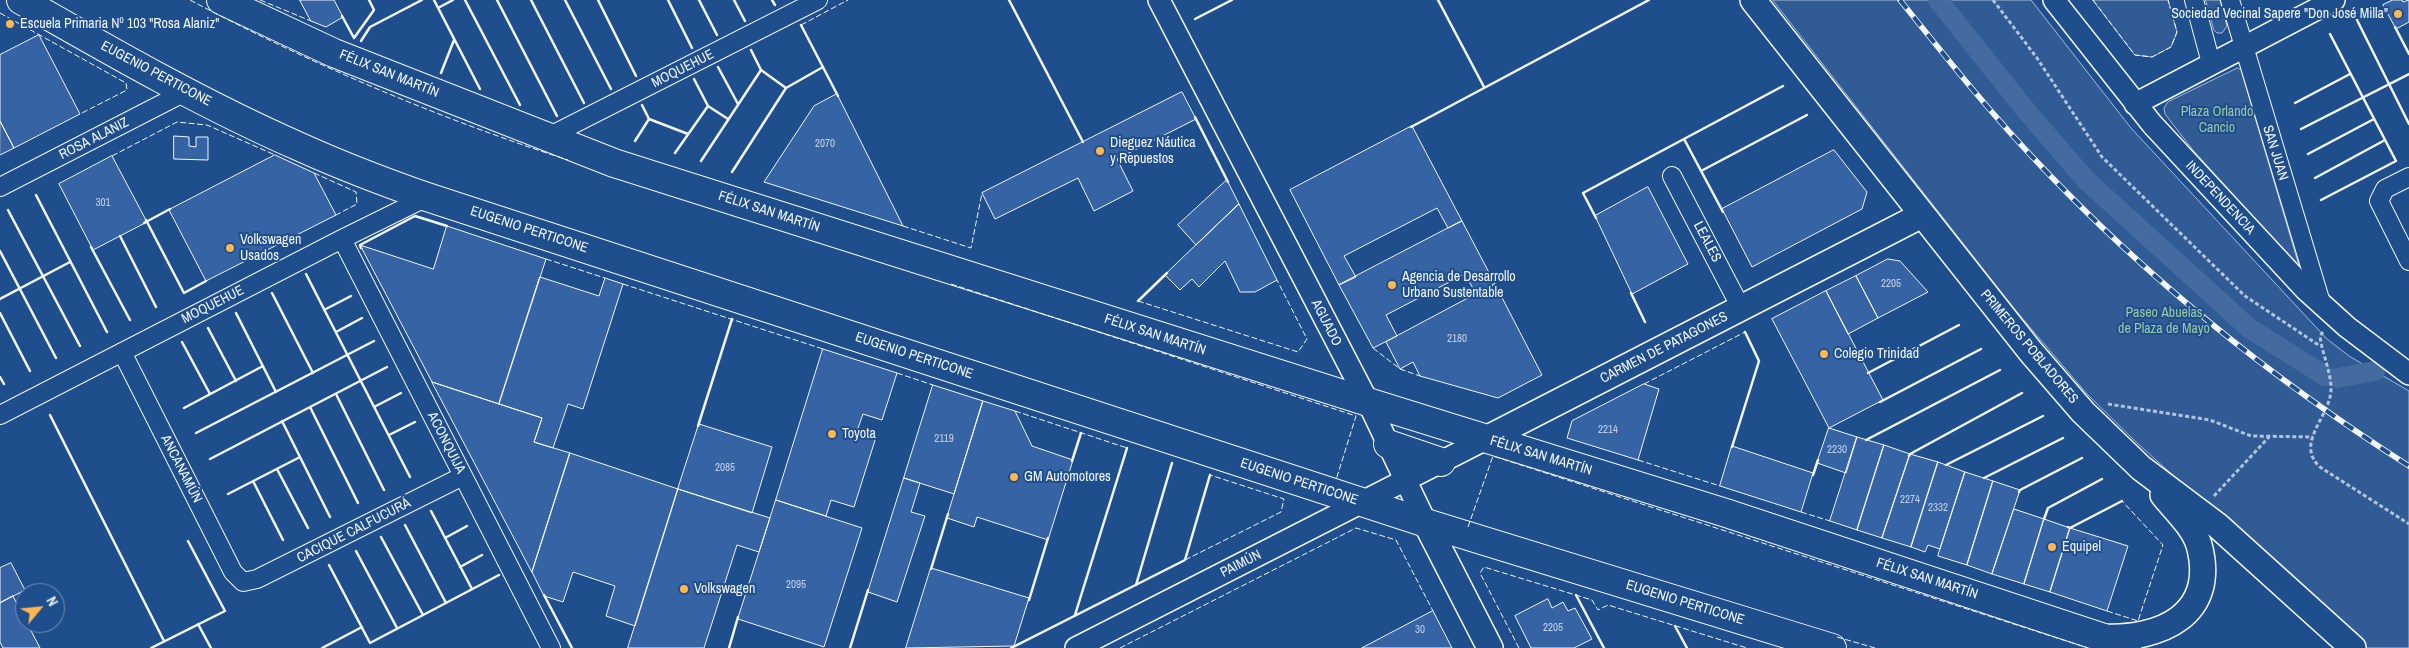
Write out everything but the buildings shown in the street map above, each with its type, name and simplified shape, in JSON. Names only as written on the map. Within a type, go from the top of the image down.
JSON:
[{"type":"highway","name":"EUGENIO PERTICONE","points":[[21,0],[187,91],[299,147],[360,173],[427,197],[1426,523],[1832,648]]},
{"type":"highway","name":"FÉLIX SAN MARTÍN","points":[[233,4],[334,53],[614,163],[1368,402],[1726,513],[2101,637],[2127,648]]},
{"type":"highway","points":[[1388,444],[1441,462]]},
{"type":"main road","name":"PRIMEROS POBLADORES","points":[[1753,0],[1922,215],[2083,412],[2141,468],[2218,526],[2353,648]]},
{"type":"main road","name":"CARMEN DE PATAGONES","points":[[1486,439],[1922,215]]},
{"type":"main road","name":"FÉLIX SAN MARTÍN","points":[[2101,637],[2138,637],[2166,627],[2185,613],[2194,602],[2199,589],[2201,558],[2193,532],[2141,468]]},
{"type":"main road","name":"AGUADO","points":[[1426,523],[1490,648]]},
{"type":"street","name":"MOQUEHUE","points":[[548,137],[818,0]]},
{"type":"street","name":"AGUADO","points":[[1159,0],[1368,402],[1426,523]]},
{"type":"street","name":"INDEPENDENCIA","points":[[2054,0],[2135,104],[2322,306],[2371,347],[2409,374]]},
{"type":"street","points":[[2194,0],[2211,63]]},
{"type":"street","name":"SAN JUAN","points":[[2230,0],[2322,306]]},
{"type":"street","points":[[2135,104],[2334,0]]},
{"type":"street","name":"ROSA ALANIZ","points":[[0,187],[187,91]]},
{"type":"street","name":"LEALES","points":[[1672,176],[1741,308]]},
{"type":"street","points":[[2409,177],[2385,189],[2380,196],[2380,206],[2409,261]]},
{"type":"street","name":"MOQUEHUE","points":[[0,415],[427,197]]},
{"type":"street","name":"ACONQUIJA","points":[[342,239],[551,648]]},
{"type":"street","name":"ANCANAMÚN","points":[[122,352],[232,572],[244,582]]},
{"type":"street","name":"CARMEN DE PATAGONES","points":[[1406,480],[1486,439]]},
{"type":"street","name":"CACIQUE CALFUCURÁ","points":[[244,582],[257,579],[463,476]]},
{"type":"street","name":"PAIMÚN","points":[[1076,648],[1406,480]]},
{"type":"path","points":[[1993,0],[2037,58],[2102,157],[2245,296],[2321,346],[2330,382],[2330,397],[2310,448],[2314,461],[2409,524]]},
{"type":"path","points":[[2100,403],[2210,420],[2240,433],[2313,437]]},
{"type":"path","points":[[2208,502],[2270,436]]},
{"type":"green space","name":"Paseo Abuelas de Plaza de Mayo","points":[[1773,0],[2031,0],[2131,128],[2327,339],[2349,356],[2409,391],[2409,648],[2365,648],[2136,442],[2087,394],[2016,311]]},
{"type":"green space","points":[[2093,0],[2168,0],[2177,32],[2171,47],[2152,57],[2135,55]]},
{"type":"green space","points":[[2206,0],[2220,0],[2227,26],[2222,33],[2217,33],[2214,30]]},
{"type":"green space","name":"Plaza Orlando Cancio","points":[[2238,68],[2241,70],[2300,269],[2192,149],[2165,114],[2164,108],[2168,102]]},
{"type":"waterway","points":[[1938,0],[2028,113],[2086,180],[2249,328],[2325,376]]},
{"type":"waterway","points":[[2337,378],[2375,371]]},
{"type":"railway","points":[[1900,0],[1968,84],[2021,145],[2125,249],[2169,289],[2262,364],[2409,466]]},
{"type":"fence","points":[[190,0],[328,68],[423,108],[568,160]]},
{"type":"fence","points":[[260,0],[311,21]]},
{"type":"fence","points":[[801,25],[848,0]]},
{"type":"fence","points":[[2093,0],[2135,55],[2152,57],[2171,47],[2177,32],[2168,0]]},
{"type":"fence","points":[[0,13],[126,83],[127,90],[80,114]]},
{"type":"fence","points":[[112,156],[177,122],[207,125],[275,155]]},
{"type":"fence","points":[[314,173],[356,192],[357,204],[336,215]]},
{"type":"fence","points":[[903,226],[971,248],[982,193]]},
{"type":"fence","points":[[546,259],[605,278]]},
{"type":"fence","points":[[1138,301],[1298,352],[1307,339],[1277,280]]},
{"type":"fence","points":[[623,284],[823,349]]},
{"type":"fence","points":[[951,284],[1356,416],[1336,480]]},
{"type":"fence","points":[[1644,384],[1745,332]]},
{"type":"fence","points":[[1373,348],[1400,369],[1420,376]]},
{"type":"fence","points":[[897,373],[933,385]]},
{"type":"fence","points":[[1015,411],[1127,448]]},
{"type":"fence","points":[[1468,527],[1493,456],[2088,648]]},
{"type":"fence","points":[[1638,460],[1720,486]]},
{"type":"fence","points":[[1185,560],[1281,512],[1284,499],[1210,475]]},
{"type":"fence","points":[[2107,611],[2138,621],[2163,545],[2122,501]]},
{"type":"fence","points":[[1801,512],[1830,521]]},
{"type":"fence","points":[[1120,648],[1356,528],[1396,540],[1433,611]]},
{"type":"fence","points":[[1519,648],[1480,573],[1484,567],[1592,600],[1598,610],[1608,605],[1747,648]]},
{"type":"fence","points":[[1837,637],[1875,648]]},
{"type":"wall","points":[[342,16],[354,38],[374,10],[369,0]]},
{"type":"wall","points":[[361,41],[370,27],[422,0]]},
{"type":"wall","points":[[434,0],[480,89]]},
{"type":"wall","points":[[438,8],[453,0]]},
{"type":"wall","points":[[465,0],[520,105]]},
{"type":"wall","points":[[497,0],[557,116]]},
{"type":"wall","points":[[531,0],[584,103]]},
{"type":"wall","points":[[565,0],[611,89]]},
{"type":"wall","points":[[598,0],[636,76]]},
{"type":"wall","points":[[668,0],[692,48]]},
{"type":"wall","points":[[699,0],[717,35]]},
{"type":"wall","points":[[734,0],[745,21]]},
{"type":"wall","points":[[772,0],[775,5]]},
{"type":"wall","points":[[1009,0],[1083,142]]},
{"type":"wall","points":[[1195,19],[1232,0]]},
{"type":"wall","points":[[1438,0],[1484,87]]},
{"type":"wall","points":[[1411,127],[1649,0]]},
{"type":"wall","points":[[2357,20],[2409,124]]},
{"type":"wall","points":[[801,25],[838,96]]},
{"type":"wall","points":[[2395,27],[2409,54]]},
{"type":"wall","points":[[2321,200],[2396,161],[2330,34]]},
{"type":"wall","points":[[441,73],[454,40]]},
{"type":"wall","points":[[751,50],[761,70],[786,88]]},
{"type":"wall","points":[[718,67],[738,104]]},
{"type":"wall","points":[[732,172],[786,88],[823,67]]},
{"type":"wall","points":[[701,161],[761,70]]},
{"type":"wall","points":[[2295,103],[2350,74]]},
{"type":"wall","points":[[2301,129],[2409,74]]},
{"type":"wall","points":[[694,79],[708,106],[728,119]]},
{"type":"wall","points":[[1596,218],[1583,193],[1783,86]]},
{"type":"wall","points":[[642,105],[649,119],[688,134]]},
{"type":"wall","points":[[675,153],[708,106]]},
{"type":"wall","points":[[1701,171],[1807,115]]},
{"type":"wall","points":[[1195,117],[1228,182]]},
{"type":"wall","points":[[635,141],[649,119]]},
{"type":"wall","points":[[2308,154],[2374,119]]},
{"type":"wall","points":[[1684,139],[1723,212]]},
{"type":"wall","points":[[2315,178],[2385,140]]},
{"type":"wall","points":[[36,195],[107,332]]},
{"type":"wall","points":[[144,223],[170,209]]},
{"type":"wall","points":[[8,210],[80,346]]},
{"type":"wall","points":[[361,248],[360,245],[415,216],[447,226]]},
{"type":"wall","points":[[146,220],[184,293],[206,281]]},
{"type":"wall","points":[[120,236],[156,307]]},
{"type":"wall","points":[[91,247],[130,320]]},
{"type":"wall","points":[[0,251],[56,358]]},
{"type":"wall","points":[[0,299],[70,262]]},
{"type":"wall","points":[[1138,301],[1167,273]]},
{"type":"wall","points":[[306,274],[410,477]]},
{"type":"wall","points":[[272,293],[313,373]]},
{"type":"wall","points":[[1631,293],[1645,322]]},
{"type":"wall","points":[[324,310],[351,296]]},
{"type":"wall","points":[[0,313],[30,371]]},
{"type":"wall","points":[[236,313],[276,392]]},
{"type":"wall","points":[[336,332],[362,318]]},
{"type":"wall","points":[[698,426],[732,319]]},
{"type":"wall","points":[[1868,373],[1959,325]]},
{"type":"wall","points":[[208,328],[236,381]]},
{"type":"wall","points":[[1732,447],[1759,361],[1745,332]]},
{"type":"wall","points":[[196,433],[374,341]]},
{"type":"wall","points":[[182,342],[210,394]]},
{"type":"wall","points":[[1880,402],[1981,349]]},
{"type":"wall","points":[[184,408],[263,366]]},
{"type":"wall","points":[[210,459],[387,367]]},
{"type":"wall","points":[[1866,440],[2000,370]]},
{"type":"wall","points":[[0,377],[4,384]]},
{"type":"wall","points":[[374,407],[401,393]]},
{"type":"wall","points":[[1909,456],[2022,393]]},
{"type":"wall","points":[[336,394],[384,490]]},
{"type":"wall","points":[[310,407],[358,503]]},
{"type":"wall","points":[[50,415],[164,641]]},
{"type":"wall","points":[[1946,465],[2043,416]]},
{"type":"wall","points":[[282,421],[330,517]]},
{"type":"wall","points":[[389,435],[415,422]]},
{"type":"wall","points":[[1072,461],[1081,433]]},
{"type":"wall","points":[[1984,478],[2063,438]]},
{"type":"wall","points":[[1075,615],[1127,448]]},
{"type":"wall","points":[[228,494],[300,457]]},
{"type":"wall","points":[[2019,492],[2082,458]]},
{"type":"wall","points":[[1813,475],[1818,460]]},
{"type":"wall","points":[[1136,585],[1172,463]]},
{"type":"wall","points":[[277,469],[308,528]]},
{"type":"wall","points":[[1011,648],[1185,560],[1210,475]]},
{"type":"wall","points":[[2044,519],[2048,508],[2102,479]]},
{"type":"wall","points":[[253,481],[283,540]]},
{"type":"wall","points":[[2068,527],[2070,528],[2122,501]]},
{"type":"wall","points":[[431,511],[472,589]]},
{"type":"wall","points":[[931,569],[948,514]]},
{"type":"wall","points":[[405,525],[446,603]]},
{"type":"wall","points":[[445,538],[467,526]]},
{"type":"wall","points":[[381,537],[423,615]]},
{"type":"wall","points":[[1029,600],[1048,538]]},
{"type":"wall","points":[[151,648],[225,611],[188,541]]},
{"type":"wall","points":[[356,551],[397,628]]},
{"type":"wall","points":[[460,567],[482,555]]},
{"type":"wall","points":[[329,565],[370,643],[499,575]]},
{"type":"wall","points":[[850,648],[868,590]]},
{"type":"wall","points":[[544,595],[572,648]]},
{"type":"wall","points":[[1576,595],[1604,648]]},
{"type":"wall","points":[[729,648],[738,617]]},
{"type":"wall","points":[[198,624],[211,648]]},
{"type":"wall","points":[[1675,626],[1687,648]]},
{"type":"wall","points":[[322,648],[362,627]]},
{"type":"place","name":"Sociedad Vecinal Sapere \"Don José Milla\"","points":[[2398,14]]},
{"type":"place","name":"Escuela Primaria Nº 103 \"Rosa Alaniz\"","points":[[10,24]]},
{"type":"place","name":"Dieguez Náutica y Repuestos","points":[[1100,151]]},
{"type":"place","name":"Volkswagen Usados","points":[[230,248]]},
{"type":"place","name":"Agencia de Desarrollo Urbano Sustentable","points":[[1392,285]]},
{"type":"place","name":"Colegio Trinidad","points":[[1824,354]]},
{"type":"place","name":"Toyota","points":[[832,434]]},
{"type":"place","name":"GM Automotores","points":[[1014,477]]},
{"type":"place","name":"Equipel","points":[[2052,547]]},
{"type":"place","name":"Volkswagen","points":[[684,589]]}]
